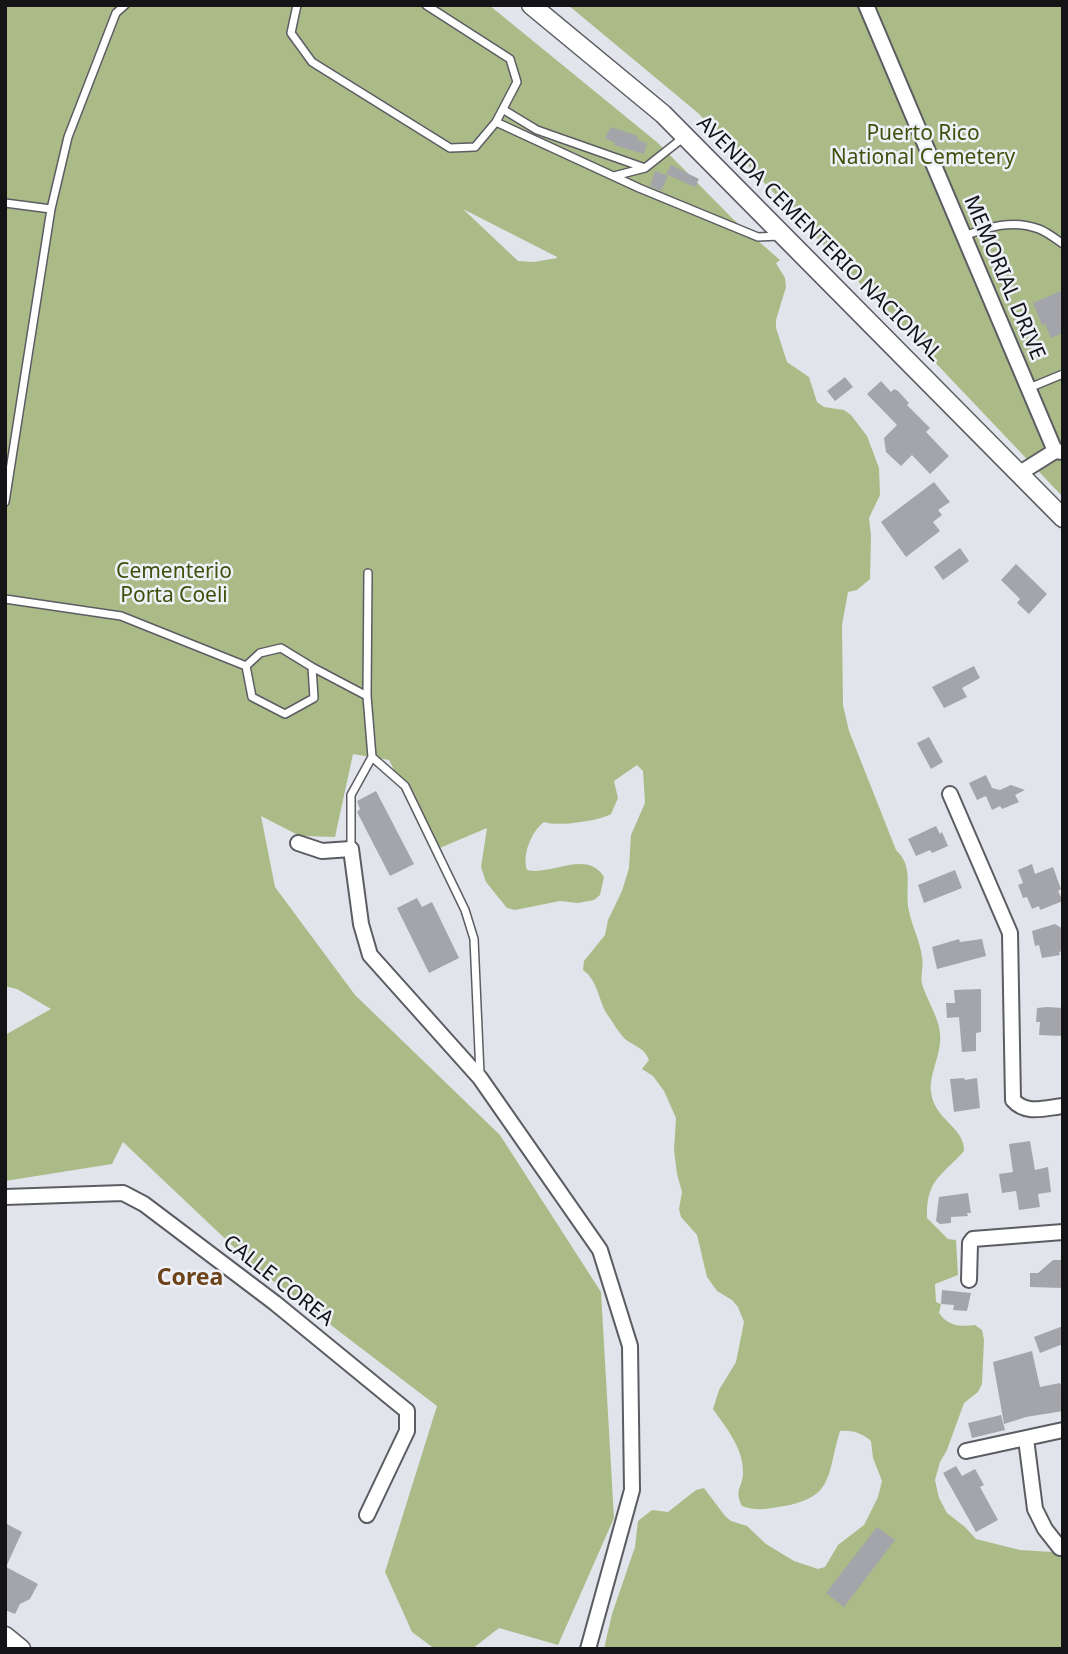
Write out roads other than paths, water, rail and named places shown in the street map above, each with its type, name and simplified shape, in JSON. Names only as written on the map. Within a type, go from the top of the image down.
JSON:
[{"type":"street","name":"AVENIDA CEMENTERIO NACIONAL","points":[[531,5],[663,114],[1063,518]]},
{"type":"street","name":"MEMORIAL DRIVE","points":[[866,5],[1028,389],[1059,452],[1020,473]]},
{"type":"street","points":[[950,794],[1010,933],[1013,1100],[1019,1107],[1030,1110],[1063,1106]]},
{"type":"street","points":[[298,843],[322,851],[351,849],[359,913],[370,955],[480,1078],[600,1250],[630,1346],[632,1490],[588,1649]]},
{"type":"street","name":"CALLE COREA","points":[[5,1197],[123,1193],[144,1204],[275,1303],[407,1411],[407,1431],[368,1515]]},
{"type":"street","points":[[969,1280],[970,1243],[973,1239],[1063,1233]]},
{"type":"street","points":[[966,1451],[1063,1430]]},
{"type":"street","points":[[1026,1438],[1035,1510],[1045,1529],[1060,1548],[1063,1548]]},
{"type":"street","points":[[5,1636],[21,1649]]},
{"type":"lane","points":[[5,502],[51,209],[68,137],[116,13],[125,5]]},
{"type":"lane","points":[[297,5],[291,33],[312,62],[450,148],[475,147],[504,110],[517,82],[510,59],[426,5]]},
{"type":"lane","points":[[504,110],[537,130],[645,168]]},
{"type":"lane","points":[[496,122],[613,176],[758,237],[785,235]]},
{"type":"lane","points":[[613,176],[645,168],[685,136]]},
{"type":"lane","points":[[5,203],[51,209]]},
{"type":"lane","points":[[964,236],[1009,223],[1040,229],[1063,244]]},
{"type":"lane","points":[[1028,389],[1063,374]]},
{"type":"lane","points":[[351,849],[351,795],[373,757],[367,696],[369,573]]},
{"type":"lane","points":[[5,599],[121,616],[246,666]]},
{"type":"lane","points":[[246,666],[260,653],[281,648],[367,696]]},
{"type":"lane","points":[[246,666],[252,696],[285,714],[314,698],[312,667]]},
{"type":"lane","points":[[373,757],[405,786],[465,909],[474,939],[480,1078]]},
{"type":"district","name":"Corea","points":[[190,1278]]},
{"type":"park label","name":"Puerto Rico National Cemetery","points":[[923,146]]},
{"type":"park label","name":"Cementerio Porta Coeli","points":[[174,584]]}]
